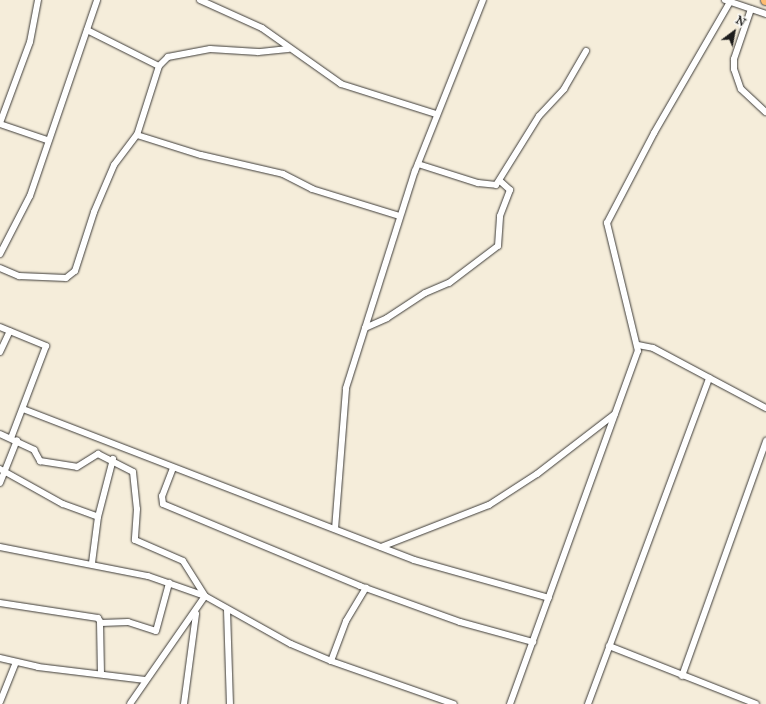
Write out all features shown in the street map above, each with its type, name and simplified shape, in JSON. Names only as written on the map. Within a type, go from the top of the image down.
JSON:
[{"type":"street","points":[[38,0],[30,42],[0,124],[47,140]]},
{"type":"street","points":[[0,254],[30,196],[47,140],[98,0]]},
{"type":"street","points":[[200,0],[262,28],[288,49],[341,84],[436,114]]},
{"type":"street","points":[[335,530],[346,388],[400,216],[418,164],[436,114],[483,0]]},
{"type":"street","points":[[510,704],[615,414],[638,345],[607,223],[654,134],[729,1],[766,14]]},
{"type":"street","points":[[752,9],[734,59],[734,69],[741,89],[766,112]]},
{"type":"street","points":[[87,30],[159,66]]},
{"type":"street","points":[[0,268],[19,276],[66,278],[76,271],[94,212],[114,165],[137,135],[159,66],[168,57],[184,51],[210,49],[258,52],[288,49]]},
{"type":"street","points":[[418,164],[484,184],[496,185],[500,181],[532,127],[564,90],[586,52]]},
{"type":"street","points":[[137,135],[201,155],[283,174],[312,189],[400,216]]},
{"type":"street","points":[[365,328],[387,318],[425,293],[449,283],[498,246],[500,216],[510,190],[500,181]]},
{"type":"street","points":[[0,327],[46,346],[2,470],[0,483]]},
{"type":"street","points":[[0,352],[10,331]]},
{"type":"street","points":[[638,345],[653,348],[766,408]]},
{"type":"street","points":[[588,704],[709,378]]},
{"type":"street","points":[[23,410],[381,547],[549,598]]},
{"type":"street","points":[[381,547],[489,505],[538,474],[615,414]]},
{"type":"street","points":[[0,434],[14,439],[34,450],[40,461],[69,468],[98,454],[103,441]]},
{"type":"street","points":[[682,676],[766,441]]},
{"type":"street","points":[[98,454],[113,459],[133,472],[135,478],[135,540],[182,561],[205,596]]},
{"type":"street","points":[[92,563],[98,517],[113,459]]},
{"type":"street","points":[[173,468],[162,496],[163,504],[366,588],[460,622],[533,642]]},
{"type":"street","points":[[2,470],[63,504],[98,517]]},
{"type":"street","points":[[0,546],[92,563],[169,583],[205,596],[226,610],[331,661],[436,702],[454,704]]},
{"type":"street","points":[[100,622],[128,622],[156,631],[169,583]]},
{"type":"street","points":[[331,661],[346,621],[366,588]]},
{"type":"street","points":[[130,704],[145,680],[196,612],[205,596]]},
{"type":"street","points":[[0,603],[98,618],[100,622],[101,674]]},
{"type":"street","points":[[226,610],[230,704]]},
{"type":"street","points":[[184,704],[196,612]]},
{"type":"street","points":[[609,646],[756,704]]},
{"type":"street","points":[[0,658],[16,662],[145,680]]},
{"type":"street","points":[[0,702],[16,662]]}]
